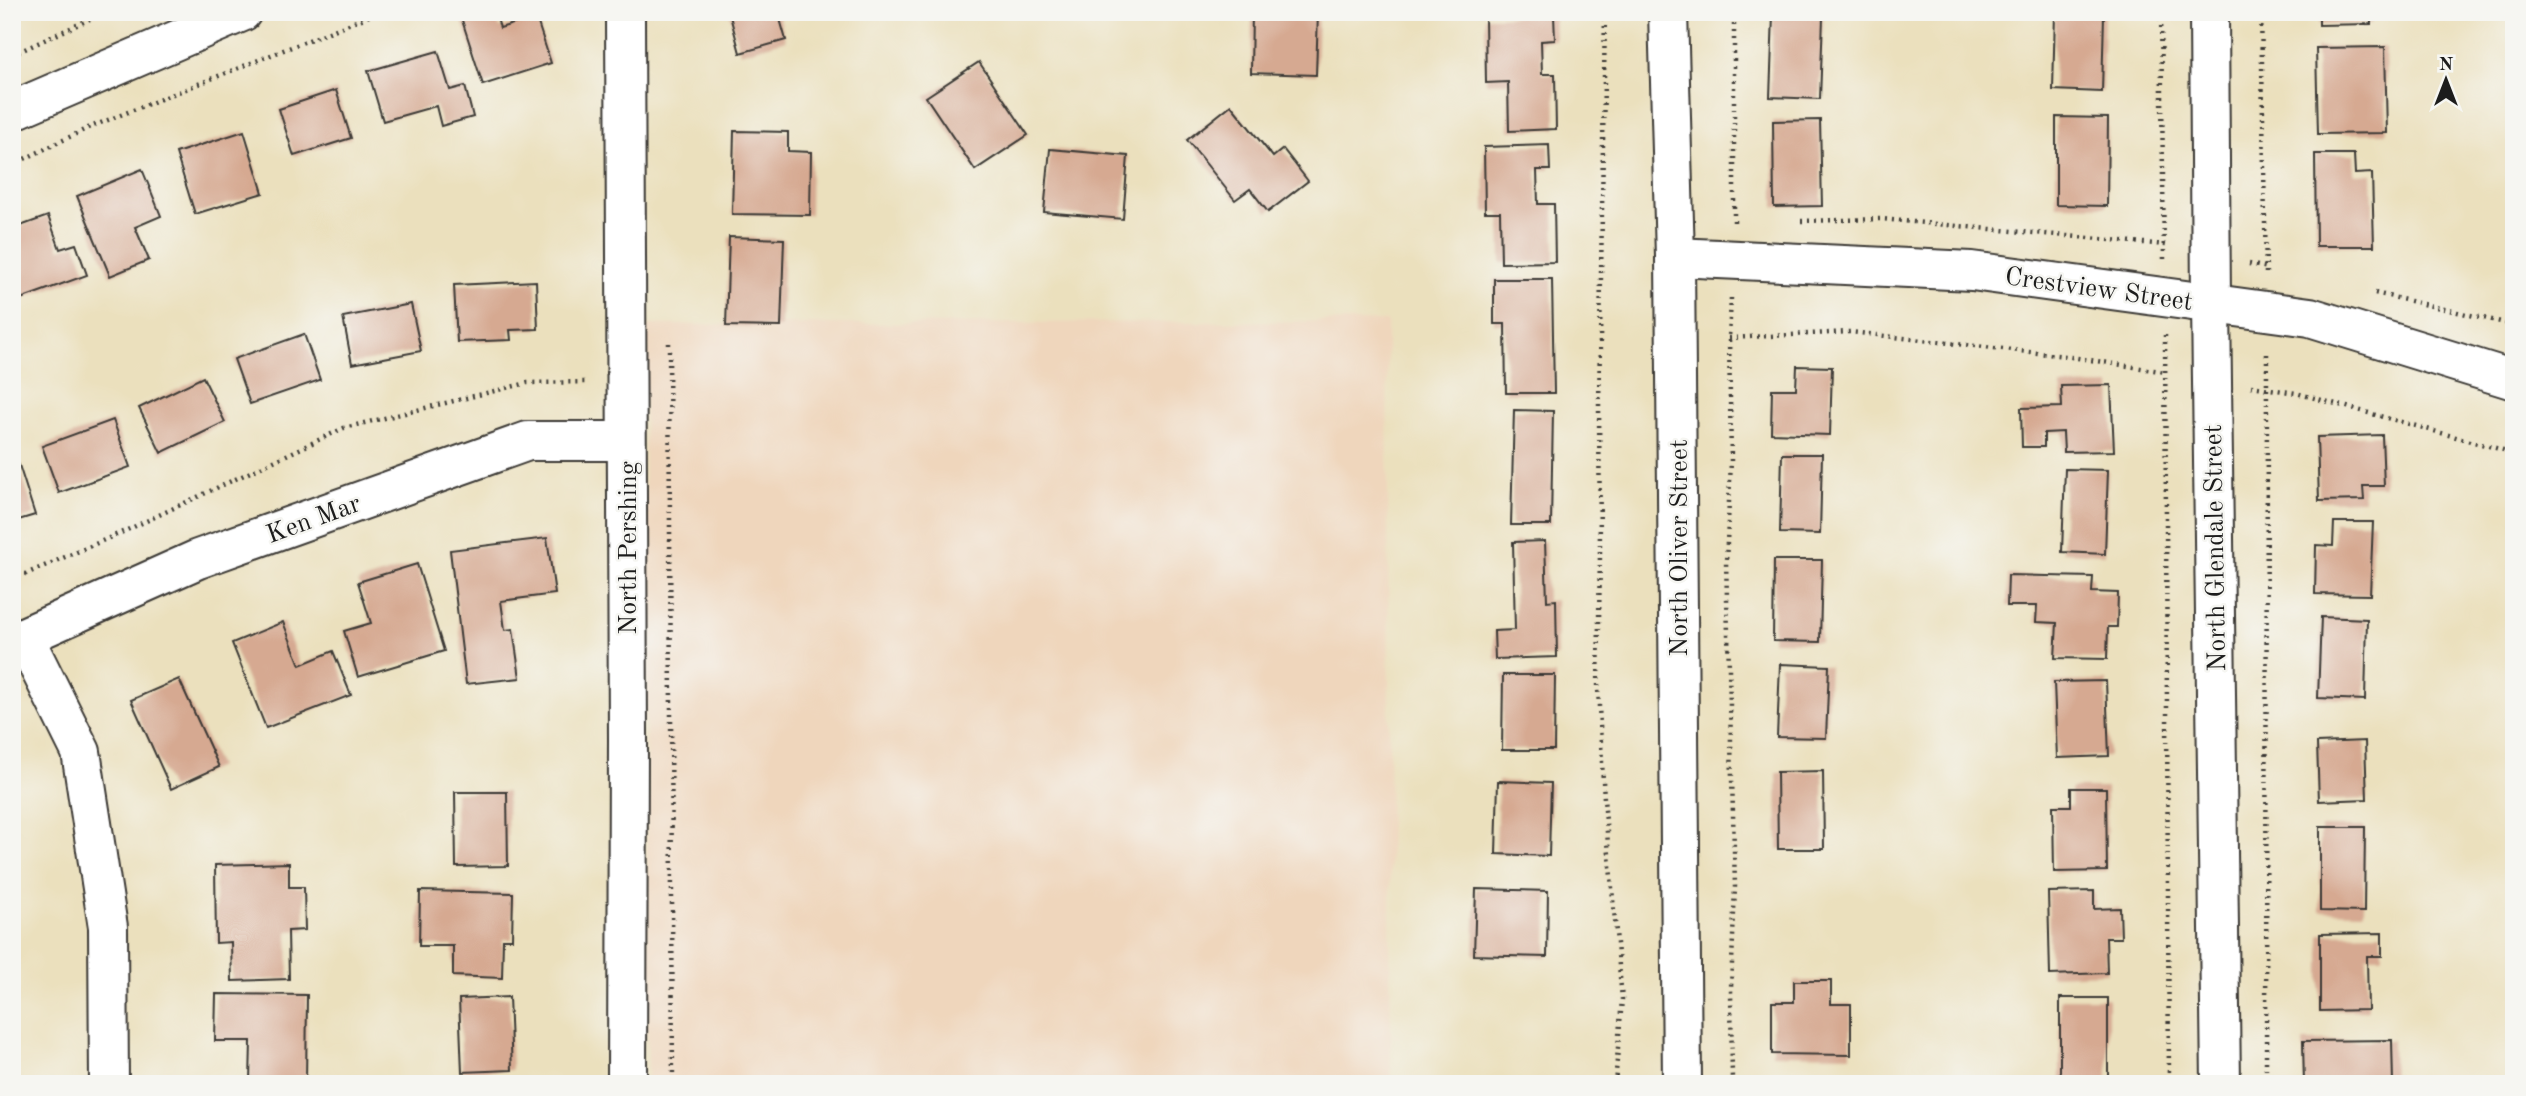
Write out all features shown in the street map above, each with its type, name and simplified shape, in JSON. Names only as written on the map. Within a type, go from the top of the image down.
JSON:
[{"type":"street","points":[[12,111],[242,12]]},
{"type":"street","name":"North Pershing","points":[[625,12],[627,1084]]},
{"type":"street","name":"North Oliver Street","points":[[1668,12],[1675,257],[1682,1084]]},
{"type":"street","name":"North Glendale Street","points":[[2209,12],[2221,1084]]},
{"type":"street","name":"Crestview Street","points":[[1675,257],[1972,271],[2310,317],[2514,380]]},
{"type":"street","name":"Ken Mar","points":[[18,640],[198,559],[528,441],[626,441]]},
{"type":"street","points":[[18,640],[81,752],[108,927],[109,1084]]},
{"type":"path","points":[[12,55],[104,12]]},
{"type":"path","points":[[12,165],[88,128],[379,12]]},
{"type":"path","points":[[1605,12],[1598,688],[1604,799],[1622,999],[1615,1084]]},
{"type":"path","points":[[1732,1084],[1731,988],[1735,886],[1726,562],[1731,461],[1729,338],[1733,260],[1734,12]]},
{"type":"path","points":[[2161,12],[2169,1084]]},
{"type":"path","points":[[2261,12],[2267,389],[2266,1084]]},
{"type":"path","points":[[1729,338],[1850,332],[2064,356],[2296,393],[2514,453]]},
{"type":"path","points":[[669,343],[673,1084]]},
{"type":"path","points":[[12,580],[125,531],[344,428],[527,383],[669,381]]},
{"type":"shaded area","points":[[1387,321],[1391,1084],[648,1084],[644,325]]},
{"type":"building","points":[[495,12],[500,28],[536,17],[551,63],[483,85],[460,14]]},
{"type":"building","points":[[729,12],[778,12],[786,40],[740,53]]},
{"type":"building","points":[[1252,12],[1318,12],[1316,75],[1251,73]]},
{"type":"building","points":[[2319,12],[2371,12],[2371,24],[2319,25]]},
{"type":"building","points":[[2055,13],[2104,15],[2102,92],[2053,90]]},
{"type":"building","points":[[1554,15],[1555,40],[1541,41],[1542,74],[1555,74],[1556,129],[1509,131],[1508,82],[1486,83],[1485,17]]},
{"type":"building","points":[[1773,15],[1823,17],[1820,99],[1770,97]]},
{"type":"building","points":[[2385,47],[2387,133],[2318,134],[2316,48]]},
{"type":"building","points":[[438,51],[450,90],[465,86],[473,117],[441,126],[436,106],[383,121],[368,71]]},
{"type":"building","points":[[979,62],[1028,135],[975,170],[926,97]]},
{"type":"building","points":[[336,90],[351,138],[294,156],[279,109]]},
{"type":"building","points":[[1231,105],[1273,157],[1283,149],[1308,181],[1268,212],[1250,189],[1235,200],[1187,140]]},
{"type":"building","points":[[2056,117],[2108,118],[2107,206],[2056,205]]},
{"type":"building","points":[[1820,120],[1822,206],[1774,207],[1773,121]]},
{"type":"building","points":[[244,131],[263,193],[195,214],[176,153]]},
{"type":"building","points":[[734,131],[788,132],[788,151],[811,152],[810,215],[732,214]]},
{"type":"building","points":[[1549,145],[1550,170],[1537,170],[1538,204],[1554,204],[1555,262],[1501,263],[1500,212],[1485,212],[1484,147]]},
{"type":"building","points":[[1050,149],[1128,156],[1123,219],[1044,212]]},
{"type":"building","points":[[2315,154],[2354,154],[2355,174],[2372,173],[2374,246],[2316,246]]},
{"type":"building","points":[[142,169],[161,216],[135,227],[149,260],[110,276],[77,196]]},
{"type":"building","points":[[48,216],[60,249],[76,244],[87,275],[12,302],[12,229]]},
{"type":"building","points":[[729,237],[784,239],[781,327],[726,326]]},
{"type":"building","points":[[1494,279],[1552,279],[1554,393],[1506,393],[1505,324],[1494,324]]},
{"type":"building","points":[[536,281],[538,329],[510,330],[511,340],[457,342],[454,285]]},
{"type":"building","points":[[411,304],[421,351],[352,364],[343,317]]},
{"type":"building","points":[[304,334],[320,380],[250,404],[234,359]]},
{"type":"building","points":[[1797,366],[1832,367],[1830,435],[1771,433],[1772,389],[1796,389]]},
{"type":"building","points":[[203,377],[225,422],[161,453],[139,408]]},
{"type":"building","points":[[2111,385],[2114,451],[2064,452],[2063,432],[2044,433],[2044,447],[2022,447],[2021,408],[2062,407],[2061,386]]},
{"type":"building","points":[[1514,410],[1553,411],[1551,525],[1511,525]]},
{"type":"building","points":[[113,420],[130,467],[59,493],[42,446]]},
{"type":"building","points":[[2382,435],[2384,486],[2363,486],[2364,500],[2319,501],[2317,437]]},
{"type":"building","points":[[1782,454],[1822,454],[1820,534],[1780,533]]},
{"type":"building","points":[[19,465],[35,515],[12,522],[12,467]]},
{"type":"building","points":[[2065,469],[2108,470],[2105,554],[2062,552]]},
{"type":"building","points":[[2334,522],[2373,522],[2370,595],[2315,594],[2316,545],[2333,546]]},
{"type":"building","points":[[547,538],[555,594],[501,601],[505,630],[513,629],[520,678],[466,684],[450,550]]},
{"type":"building","points":[[1545,541],[1547,601],[1556,600],[1557,657],[1495,659],[1494,631],[1515,630],[1513,542]]},
{"type":"building","points":[[1774,560],[1822,560],[1820,642],[1773,641]]},
{"type":"building","points":[[417,564],[444,651],[358,677],[344,631],[371,623],[358,582]]},
{"type":"building","points":[[2008,575],[2093,577],[2092,592],[2118,593],[2117,627],[2108,627],[2107,659],[2055,658],[2057,623],[2036,622],[2037,606],[2007,606]]},
{"type":"building","points":[[2321,617],[2367,619],[2365,700],[2318,698]]},
{"type":"building","points":[[283,622],[300,665],[333,651],[351,695],[266,728],[232,643]]},
{"type":"building","points":[[1780,664],[1829,666],[1826,738],[1777,737]]},
{"type":"building","points":[[1503,675],[1555,675],[1554,750],[1502,750]]},
{"type":"building","points":[[179,679],[219,767],[171,789],[131,700]]},
{"type":"building","points":[[2106,681],[2109,756],[2057,758],[2054,682]]},
{"type":"building","points":[[2365,741],[2367,799],[2319,801],[2317,743]]},
{"type":"building","points":[[1823,771],[1824,849],[1778,849],[1777,772]]},
{"type":"building","points":[[1498,781],[1551,783],[1549,856],[1496,854]]},
{"type":"building","points":[[2071,788],[2106,788],[2107,871],[2054,872],[2053,806],[2071,806]]},
{"type":"building","points":[[455,792],[507,792],[508,866],[456,867]]},
{"type":"building","points":[[2320,827],[2365,827],[2364,912],[2320,911]]},
{"type":"building","points":[[289,863],[289,887],[304,887],[305,930],[288,931],[289,979],[232,981],[231,942],[216,943],[215,865]]},
{"type":"building","points":[[1476,889],[1548,891],[1547,957],[1474,955]]},
{"type":"building","points":[[420,891],[513,893],[512,939],[503,939],[502,978],[453,976],[453,946],[419,946]]},
{"type":"building","points":[[2094,891],[2094,909],[2120,908],[2121,938],[2106,938],[2107,973],[2050,975],[2048,892]]},
{"type":"building","points":[[2382,933],[2382,956],[2367,956],[2368,1010],[2320,1011],[2320,934]]},
{"type":"building","points":[[1794,981],[1831,981],[1831,1004],[1851,1004],[1851,1055],[1772,1054],[1772,1002],[1794,1002]]},
{"type":"building","points":[[216,994],[307,995],[306,1083],[250,1082],[251,1041],[215,1041]]},
{"type":"building","points":[[509,997],[512,1070],[462,1072],[459,999]]},
{"type":"building","points":[[2060,998],[2108,998],[2108,1082],[2060,1082]]},
{"type":"building","points":[[2392,1040],[2393,1084],[2304,1084],[2303,1041]]}]
